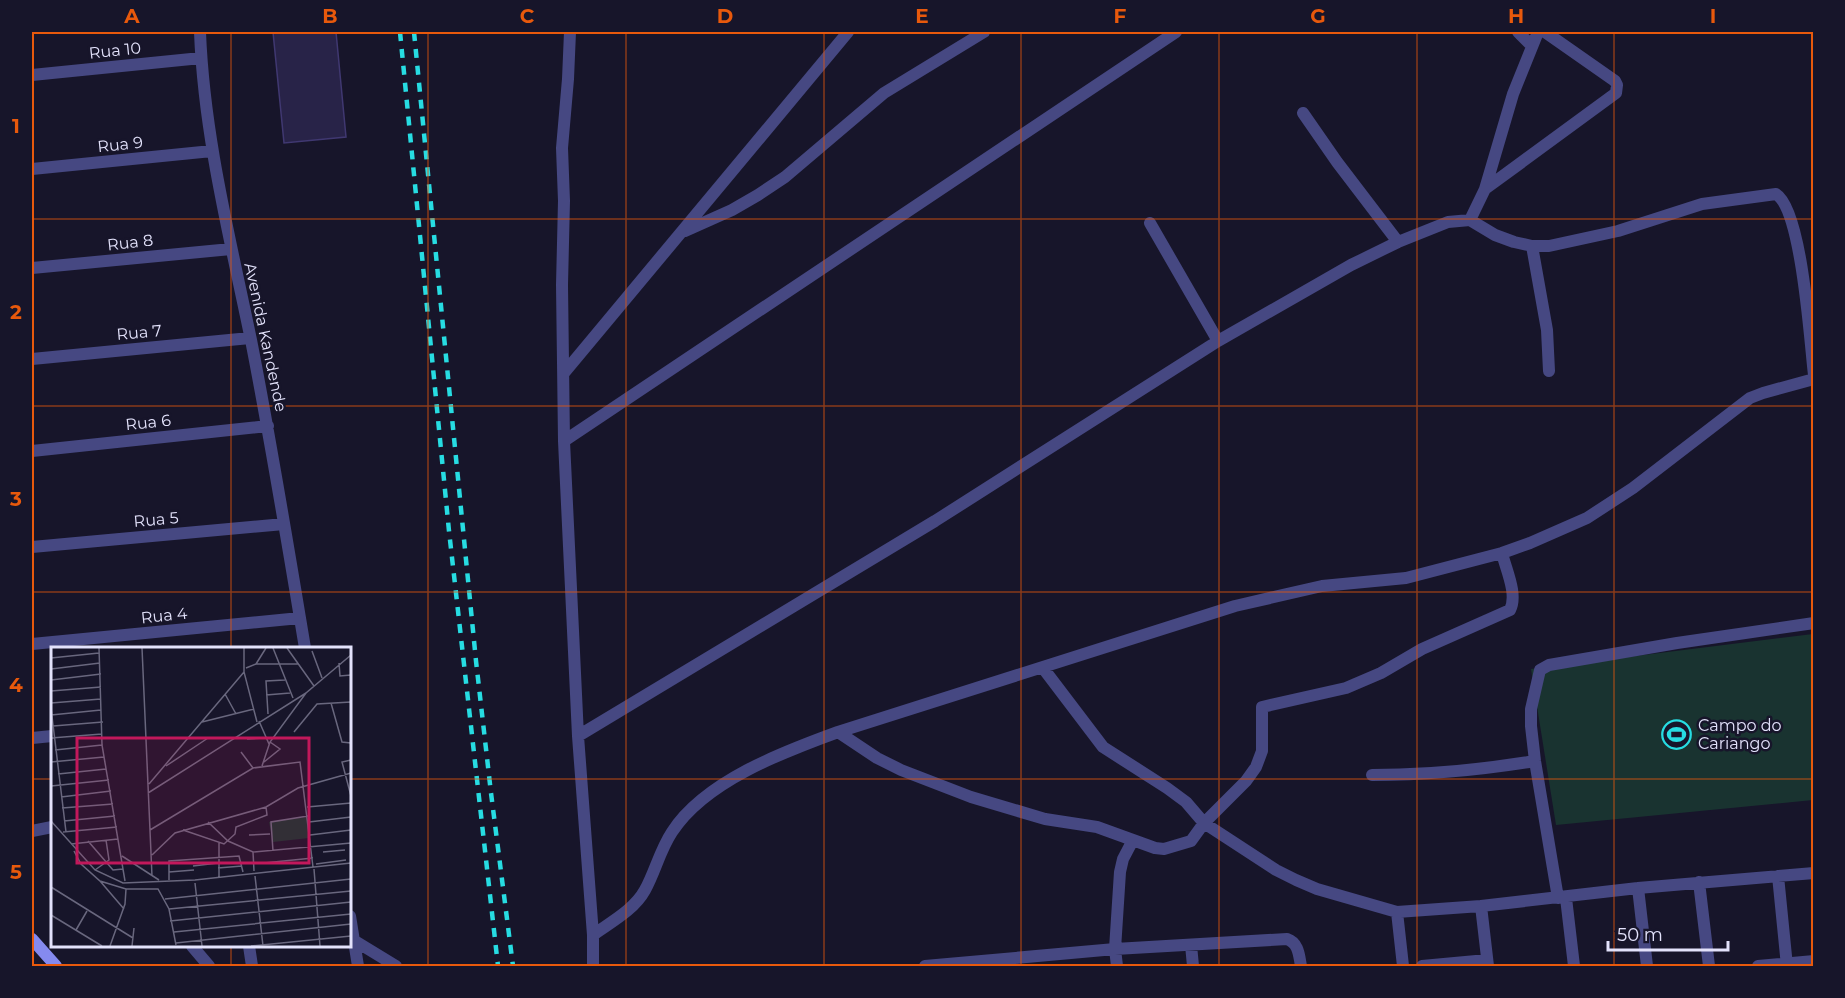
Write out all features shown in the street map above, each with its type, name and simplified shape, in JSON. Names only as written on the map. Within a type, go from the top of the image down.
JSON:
[{"type":"main road","points":[[32,939],[56,966]]},
{"type":"street","name":"Avenida Kandende","points":[[200,32],[212,151],[268,426],[305,647]]},
{"type":"street","points":[[570,32],[562,148],[564,201],[561,285],[564,441],[578,736],[593,935],[593,966]]},
{"type":"street","points":[[564,373],[848,32]]},
{"type":"street","points":[[684,231],[732,210],[758,195],[785,177],[884,93],[984,32]]},
{"type":"street","points":[[564,441],[1176,32]]},
{"type":"street","points":[[1518,32],[1531,45]]},
{"type":"street","points":[[1470,220],[1485,189],[1513,94],[1538,32]]},
{"type":"street","points":[[1485,189],[1616,93],[1615,81],[1545,32]]},
{"type":"street","name":"Rua 10","points":[[32,75],[201,58]]},
{"type":"street","points":[[1303,113],[1398,242]]},
{"type":"street","name":"Rua 9","points":[[32,169],[212,151]]},
{"type":"street","points":[[578,736],[935,521],[1218,341],[1351,265],[1398,242],[1448,222],[1470,220],[1496,235],[1532,246],[1549,246],[1583,240],[1702,204],[1776,194],[1783,200],[1789,213],[1803,276],[1814,377],[1750,398],[1633,488],[1587,518],[1502,553],[1406,579],[1342,583],[1282,594],[1171,626],[838,732],[776,755],[702,799],[671,833],[644,892],[633,906],[593,935]]},
{"type":"street","points":[[1150,224],[1218,341]]},
{"type":"street","points":[[1532,246],[1547,330],[1549,371]]},
{"type":"street","name":"Rua 8","points":[[32,268],[231,249]]},
{"type":"street","name":"Rua 7","points":[[32,359],[250,338]]},
{"type":"street","name":"Rua 6","points":[[32,451],[268,426]]},
{"type":"street","name":"Rua 5","points":[[32,547],[284,524]]},
{"type":"street","points":[[838,732],[877,758],[901,770],[971,797],[1044,819],[1097,827],[1155,848],[1172,848],[1191,841],[1204,823],[1246,782],[1256,768],[1262,751],[1262,707],[1346,688],[1381,673],[1422,649],[1510,610],[1512,592],[1502,553]]},
{"type":"street","name":"Rua 4","points":[[32,644],[300,618]]},
{"type":"street","points":[[1574,966],[1535,761],[1531,709],[1540,670],[1549,665],[1677,643],[1814,623]]},
{"type":"street","points":[[1043,668],[1103,747],[1186,802],[1204,823],[1276,870],[1296,880],[1397,912],[1481,906],[1638,888],[1814,873]]},
{"type":"street","points":[[32,738],[51,736]]},
{"type":"street","points":[[1372,775],[1418,775],[1486,769],[1535,761]]},
{"type":"street","points":[[32,831],[51,827]]},
{"type":"street","points":[[1117,966],[1115,949],[1121,865],[1133,840]]},
{"type":"street","points":[[1778,876],[1787,965]]},
{"type":"street","points":[[1700,882],[1709,966]]},
{"type":"street","points":[[1638,888],[1647,966]]},
{"type":"street","points":[[1422,966],[1488,963],[1481,906]]},
{"type":"street","points":[[1397,912],[1403,966]]},
{"type":"street","points":[[351,921],[358,966]]},
{"type":"street","points":[[926,966],[1016,962],[1115,949],[1290,939],[1297,947],[1301,966]]},
{"type":"street","points":[[355,941],[396,966]]},
{"type":"street","points":[[1191,945],[1193,966]]},
{"type":"street","points":[[194,947],[209,966]]},
{"type":"street","points":[[249,947],[252,966]]},
{"type":"street","points":[[1758,966],[1814,961]]},
{"type":"green space","name":"Campo do Cariango","points":[[1813,634],[1813,800],[1556,825],[1531,669]]},
{"type":"building","points":[[273,32],[336,32],[346,137],[284,143]]},
{"type":"railway","points":[[400,32],[449,531],[498,966]]},
{"type":"railway","points":[[414,32],[476,661],[513,966]]},
{"type":"place","name":"Campo do Cariango","points":[[1677,734]]}]
